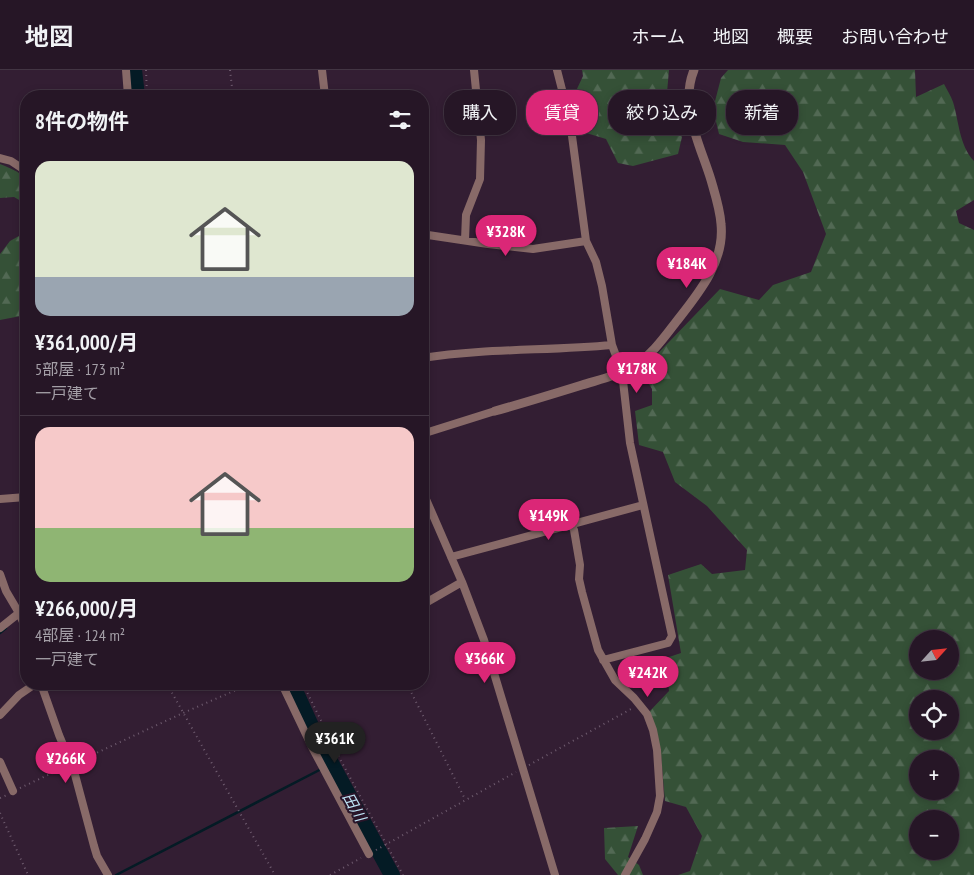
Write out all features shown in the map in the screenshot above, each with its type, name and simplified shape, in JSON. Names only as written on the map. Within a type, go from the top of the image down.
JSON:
[{"type":"street","points":[[126,70],[128,90]]},
{"type":"street","points":[[322,70],[324,90]]},
{"type":"street","points":[[465,240],[466,215],[480,179],[481,140],[474,70]]},
{"type":"street","points":[[557,70],[570,121],[586,241],[596,262],[612,345],[622,372],[630,443],[672,636],[668,643],[603,660]]},
{"type":"street","points":[[429,432],[622,372],[647,358],[700,292],[712,270],[719,248],[722,226],[719,206],[688,107],[694,70]]},
{"type":"street","points":[[0,158],[11,161],[20,167]]},
{"type":"street","points":[[429,234],[533,248],[586,241]]},
{"type":"street","points":[[429,357],[460,352],[567,349],[612,345]]},
{"type":"street","points":[[0,499],[20,497]]},
{"type":"street","points":[[451,557],[643,505]]},
{"type":"street","points":[[429,506],[462,582],[484,640],[555,875]]},
{"type":"street","points":[[571,524],[574,530],[580,565],[582,592],[598,650],[615,680],[647,714],[657,750],[660,796],[657,812],[645,839],[625,875]]},
{"type":"street","points":[[0,574],[6,591],[19,613],[0,628]]},
{"type":"street","points":[[429,601],[462,582]]},
{"type":"street","points":[[0,714],[26,690]]},
{"type":"street","points":[[43,690],[78,782],[97,856],[108,875]]},
{"type":"street","points":[[285,690],[313,749],[371,852]]},
{"type":"street","points":[[0,762],[13,791]]},
{"type":"path","points":[[146,70],[148,90]]},
{"type":"path","points":[[230,70],[232,90]]},
{"type":"path","points":[[171,690],[275,875]]},
{"type":"path","points":[[0,798],[236,690]]},
{"type":"path","points":[[306,690],[340,759],[403,875]]},
{"type":"path","points":[[409,690],[465,800]]},
{"type":"path","points":[[330,875],[639,704]]},
{"type":"path","points":[[0,813],[28,875]]},
{"type":"green space","points":[[582,70],[669,70],[667,90],[608,90],[608,135],[681,135],[678,154],[633,166],[618,163],[606,139],[593,135],[598,135],[598,90],[576,90],[583,76]]},
{"type":"green space","points":[[728,70],[915,70],[916,97],[944,84],[953,102],[965,148],[974,161],[974,200],[956,211],[959,223],[974,230],[974,875],[678,875],[690,871],[702,836],[686,807],[665,801],[661,755],[648,713],[669,691],[666,658],[681,653],[668,575],[701,564],[712,574],[745,570],[747,550],[707,506],[675,482],[663,452],[639,445],[635,411],[652,405],[652,389],[641,371],[720,289],[759,300],[773,285],[811,272],[826,234],[803,172],[785,145],[743,142],[719,134],[716,122],[716,97],[721,78]]},
{"type":"green space","points":[[0,164],[20,174],[20,200],[14,197],[0,198]]},
{"type":"green space","points":[[20,235],[20,316],[0,320],[0,254],[10,241]]},
{"type":"green space","points":[[638,826],[628,857],[639,865],[643,875],[618,875],[605,859],[604,828]]},
{"type":"waterway","name":"田川","points":[[134,70],[136,90]]},
{"type":"waterway","points":[[0,633],[6,628]]},
{"type":"waterway","name":"田川","points":[[295,690],[313,730],[392,875]]},
{"type":"waterway","points":[[116,875],[331,764]]}]
